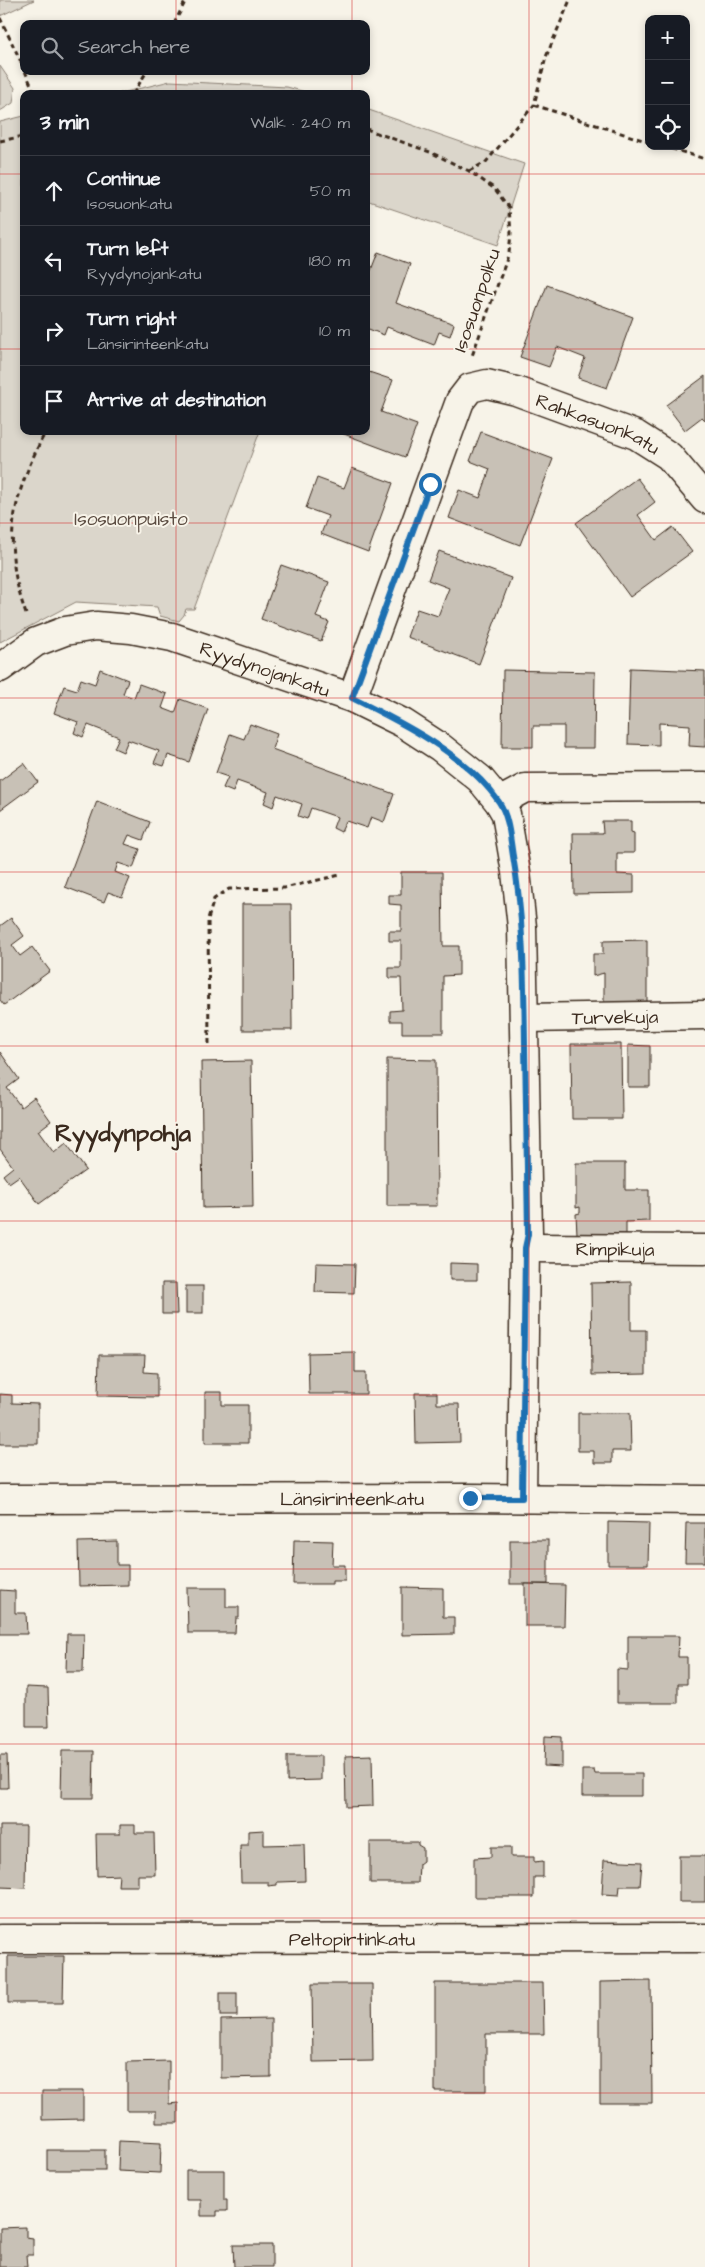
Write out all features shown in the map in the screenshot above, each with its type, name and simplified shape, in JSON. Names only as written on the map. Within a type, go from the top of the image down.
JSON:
[{"type":"street","name":"Rahkasuonkatu","points":[[470,388],[487,384],[516,391],[636,435],[669,456],[705,499]]},
{"type":"street","points":[[352,698],[460,401],[470,388]]},
{"type":"street","name":"Ryydynojankatu","points":[[0,668],[36,642],[65,631],[96,626],[131,629],[172,637],[352,698],[403,723],[440,747],[480,779],[499,802],[506,814],[522,927],[528,1234],[525,1248],[522,1498]]},
{"type":"street","points":[[499,802],[525,788],[705,787]]},
{"type":"street","name":"Turvekuja","points":[[525,1018],[705,1015]]},
{"type":"street","name":"Rimpikuja","points":[[525,1248],[705,1249]]},
{"type":"street","name":"Länsirinteenkatu","points":[[0,1499],[522,1498],[705,1500]]},
{"type":"street","name":"Peltopirtinkatu","points":[[0,1939],[705,1938]]},
{"type":"path","points":[[176,20],[186,0]]},
{"type":"path","points":[[469,172],[486,162],[534,105],[546,57],[570,0]]},
{"type":"path","points":[[0,18],[20,61]]},
{"type":"path","points":[[26,75],[33,90]]},
{"type":"path","points":[[135,90],[145,75]]},
{"type":"path","points":[[534,105],[645,141]]},
{"type":"path","name":"Isosuonpolku","points":[[370,130],[430,152],[469,172],[494,189],[509,208],[511,233],[509,253],[467,370],[470,388]]},
{"type":"path","points":[[0,141],[20,137]]},
{"type":"path","points":[[676,150],[705,159]]},
{"type":"path","points":[[36,642],[20,598],[11,560],[11,528],[31,459],[44,435]]},
{"type":"path","points":[[209,1044],[208,919],[214,899],[229,889],[284,888],[340,875]]},
{"type":"green space","points":[[0,0],[34,0],[0,16]]},
{"type":"green space","points":[[0,66],[15,88],[13,103],[0,111]]},
{"type":"green space","points":[[170,81],[287,87],[298,90],[133,90]]},
{"type":"green space","points":[[370,110],[524,164],[498,245],[370,201]]},
{"type":"green space","name":"Isosuonpuisto","points":[[20,117],[20,435],[259,435],[194,609],[186,609],[179,621],[160,616],[157,607],[76,602],[0,642],[0,122]]},
{"type":"building","points":[[378,252],[410,264],[396,303],[454,324],[450,336],[439,332],[434,345],[387,327],[384,335],[370,330],[370,273]]},
{"type":"building","points":[[547,285],[633,317],[607,388],[578,378],[585,358],[557,347],[549,367],[520,357]]},
{"type":"building","points":[[370,372],[393,380],[381,412],[417,425],[405,457],[347,435],[370,435]]},
{"type":"building","points":[[705,376],[705,420],[702,417],[685,430],[666,405]]},
{"type":"building","points":[[481,432],[553,459],[520,545],[449,518],[459,490],[480,498],[490,469],[470,461]]},
{"type":"building","points":[[352,468],[393,483],[368,552],[321,534],[328,516],[306,508],[317,478],[344,488]]},
{"type":"building","points":[[637,478],[655,502],[638,515],[656,540],[673,527],[692,552],[630,597],[576,523]]},
{"type":"building","points":[[439,551],[511,578],[479,664],[407,637],[417,609],[438,616],[449,588],[428,580]]},
{"type":"building","points":[[281,565],[329,582],[316,617],[329,622],[321,641],[261,619]]},
{"type":"building","points":[[630,668],[705,671],[705,747],[689,746],[690,725],[659,723],[659,745],[628,744]]},
{"type":"building","points":[[100,669],[128,680],[123,694],[134,698],[139,684],[167,694],[162,708],[175,713],[180,699],[208,709],[189,762],[168,755],[164,766],[154,763],[159,751],[128,740],[123,752],[114,748],[119,737],[88,725],[83,737],[74,733],[78,722],[54,713],[64,686],[77,690],[81,679],[95,684]]},
{"type":"building","points":[[503,670],[595,672],[594,748],[564,748],[564,726],[533,726],[533,747],[502,747]]},
{"type":"building","points":[[250,724],[277,734],[272,749],[394,794],[384,822],[371,817],[367,828],[346,821],[341,832],[333,828],[337,817],[311,808],[307,819],[298,816],[302,804],[277,795],[273,807],[264,803],[268,792],[237,781],[233,792],[223,788],[228,777],[216,773],[230,734],[244,739]]},
{"type":"building","points":[[24,763],[38,782],[0,810],[0,781]]},
{"type":"building","points":[[97,801],[150,822],[143,840],[129,835],[125,844],[140,849],[133,868],[118,863],[115,872],[130,878],[122,897],[108,892],[104,902],[65,887]]},
{"type":"building","points":[[602,821],[631,821],[631,832],[634,833],[634,853],[617,853],[617,874],[634,875],[634,893],[574,894],[573,833],[603,833]]},
{"type":"building","points":[[401,872],[442,872],[443,946],[459,946],[459,975],[443,976],[443,1033],[402,1033],[402,1021],[390,1021],[390,1011],[402,1010],[401,978],[389,978],[389,968],[401,968],[401,941],[389,941],[389,931],[401,931],[401,905],[389,904],[389,895],[401,895]]},
{"type":"building","points":[[242,904],[291,904],[292,1030],[242,1030]]},
{"type":"building","points":[[11,918],[24,936],[12,945],[20,956],[32,947],[50,971],[4,1005],[0,1000],[0,926]]},
{"type":"building","points":[[647,940],[647,1002],[604,1003],[604,973],[593,976],[593,954],[603,954],[603,941]]},
{"type":"building","points":[[571,1044],[621,1044],[622,1119],[572,1119]]},
{"type":"building","points":[[628,1045],[650,1046],[650,1087],[628,1087]]},
{"type":"building","points":[[0,1052],[19,1079],[7,1088],[21,1107],[34,1097],[51,1121],[38,1131],[54,1153],[66,1143],[86,1170],[39,1204],[19,1176],[9,1183],[3,1175],[13,1167],[0,1149]]},
{"type":"building","points":[[387,1059],[436,1060],[437,1206],[387,1206]]},
{"type":"building","points":[[251,1061],[253,1207],[203,1208],[201,1062]]},
{"type":"building","points":[[576,1163],[625,1163],[625,1190],[649,1190],[649,1221],[626,1222],[626,1234],[577,1234],[576,1214],[580,1213],[580,1207],[576,1208]]},
{"type":"building","points":[[316,1263],[355,1264],[354,1293],[315,1292]]},
{"type":"building","points":[[450,1263],[477,1264],[477,1280],[450,1280]]},
{"type":"building","points":[[631,1282],[631,1330],[646,1330],[646,1374],[592,1375],[591,1283]]},
{"type":"building","points":[[162,1283],[176,1283],[177,1314],[162,1314]]},
{"type":"building","points":[[186,1286],[203,1286],[203,1313],[186,1313]]},
{"type":"building","points":[[355,1352],[355,1372],[366,1372],[366,1394],[309,1394],[308,1353]]},
{"type":"building","points":[[99,1355],[145,1355],[144,1372],[157,1373],[157,1397],[98,1396]]},
{"type":"building","points":[[205,1392],[222,1392],[222,1405],[248,1405],[248,1443],[205,1443]]},
{"type":"building","points":[[415,1393],[437,1393],[437,1404],[459,1404],[460,1442],[416,1443]]},
{"type":"building","points":[[0,1394],[12,1395],[12,1403],[38,1404],[38,1444],[0,1444]]},
{"type":"building","points":[[578,1413],[630,1413],[631,1451],[612,1451],[612,1463],[594,1463],[594,1451],[578,1451]]},
{"type":"building","points":[[608,1522],[649,1523],[648,1565],[608,1565]]},
{"type":"building","points":[[686,1523],[705,1523],[705,1562],[685,1562]]},
{"type":"building","points":[[294,1540],[333,1541],[332,1565],[345,1565],[345,1581],[332,1581],[332,1584],[293,1584]]},
{"type":"building","points":[[510,1540],[548,1540],[548,1584],[510,1584]]},
{"type":"building","points":[[117,1541],[117,1565],[128,1565],[128,1585],[79,1586],[78,1542]]},
{"type":"building","points":[[525,1584],[565,1585],[564,1626],[525,1626]]},
{"type":"building","points":[[402,1587],[443,1588],[443,1617],[454,1617],[454,1634],[402,1635]]},
{"type":"building","points":[[187,1588],[226,1588],[226,1607],[239,1607],[239,1618],[236,1618],[235,1633],[188,1633]]},
{"type":"building","points":[[0,1590],[15,1591],[15,1613],[26,1613],[27,1634],[0,1634]]},
{"type":"building","points":[[67,1634],[84,1634],[83,1672],[66,1672]]},
{"type":"building","points":[[628,1636],[679,1636],[678,1657],[687,1657],[687,1684],[678,1684],[678,1703],[617,1703],[617,1669],[628,1670]]},
{"type":"building","points":[[26,1687],[48,1688],[49,1727],[26,1727]]},
{"type":"building","points":[[545,1736],[562,1737],[562,1767],[544,1766]]},
{"type":"building","points":[[62,1751],[94,1751],[93,1798],[61,1798]]},
{"type":"building","points":[[0,1755],[7,1755],[8,1788],[0,1788]]},
{"type":"building","points":[[372,1755],[373,1806],[346,1807],[345,1756]]},
{"type":"building","points":[[287,1756],[321,1756],[321,1780],[287,1781]]},
{"type":"building","points":[[582,1770],[594,1770],[595,1774],[642,1774],[642,1796],[582,1796]]},
{"type":"building","points":[[120,1825],[135,1825],[135,1833],[154,1833],[155,1875],[138,1875],[138,1886],[118,1886],[119,1875],[97,1876],[96,1834],[120,1834]]},
{"type":"building","points":[[0,1826],[26,1826],[25,1888],[0,1887]]},
{"type":"building","points":[[264,1830],[264,1845],[304,1844],[305,1881],[277,1882],[277,1885],[268,1886],[268,1882],[241,1882],[240,1845],[248,1845],[248,1831]]},
{"type":"building","points":[[370,1842],[418,1842],[418,1845],[423,1848],[423,1861],[419,1864],[418,1883],[370,1883]]},
{"type":"building","points":[[491,1847],[511,1847],[511,1857],[534,1857],[534,1862],[543,1861],[543,1877],[534,1877],[534,1897],[474,1897],[474,1858],[491,1857]]},
{"type":"building","points":[[679,1856],[705,1856],[705,1902],[679,1902]]},
{"type":"building","points":[[604,1860],[642,1862],[640,1886],[620,1886],[619,1895],[602,1894]]},
{"type":"building","points":[[8,1956],[64,1956],[63,2003],[8,2003]]},
{"type":"building","points":[[651,1981],[652,2103],[600,2103],[600,1982]]},
{"type":"building","points":[[435,1983],[543,1983],[544,2034],[486,2034],[486,2091],[435,2091]]},
{"type":"building","points":[[312,1984],[372,1984],[373,2061],[313,2062]]},
{"type":"building","points":[[220,1993],[237,1993],[237,2016],[220,2016]]},
{"type":"building","points":[[271,2019],[271,2077],[221,2078],[221,2020]]},
{"type":"building","points":[[169,2061],[169,2104],[178,2103],[178,2123],[156,2123],[156,2111],[127,2111],[127,2062]]},
{"type":"building","points":[[42,2091],[83,2091],[83,2119],[42,2120]]},
{"type":"building","points":[[119,2141],[161,2143],[160,2173],[118,2171]]},
{"type":"building","points":[[47,2150],[105,2150],[105,2170],[47,2170]]},
{"type":"building","points":[[186,2170],[224,2170],[224,2200],[227,2200],[227,2211],[217,2211],[217,2216],[201,2216],[201,2200],[186,2200]]},
{"type":"building","points":[[26,2227],[26,2238],[33,2239],[33,2255],[26,2255],[27,2267],[0,2267],[0,2228]]},
{"type":"building","points":[[233,2245],[272,2245],[272,2267],[234,2267]]},
{"type":"district","name":"Ryydynpohja","points":[[123,1133]]},
{"type":"route","points":[[430,484],[352,698],[403,723],[440,747],[480,779],[499,802],[506,814],[516,872],[522,927],[528,1234],[525,1248],[522,1498],[470,1498]]}]
